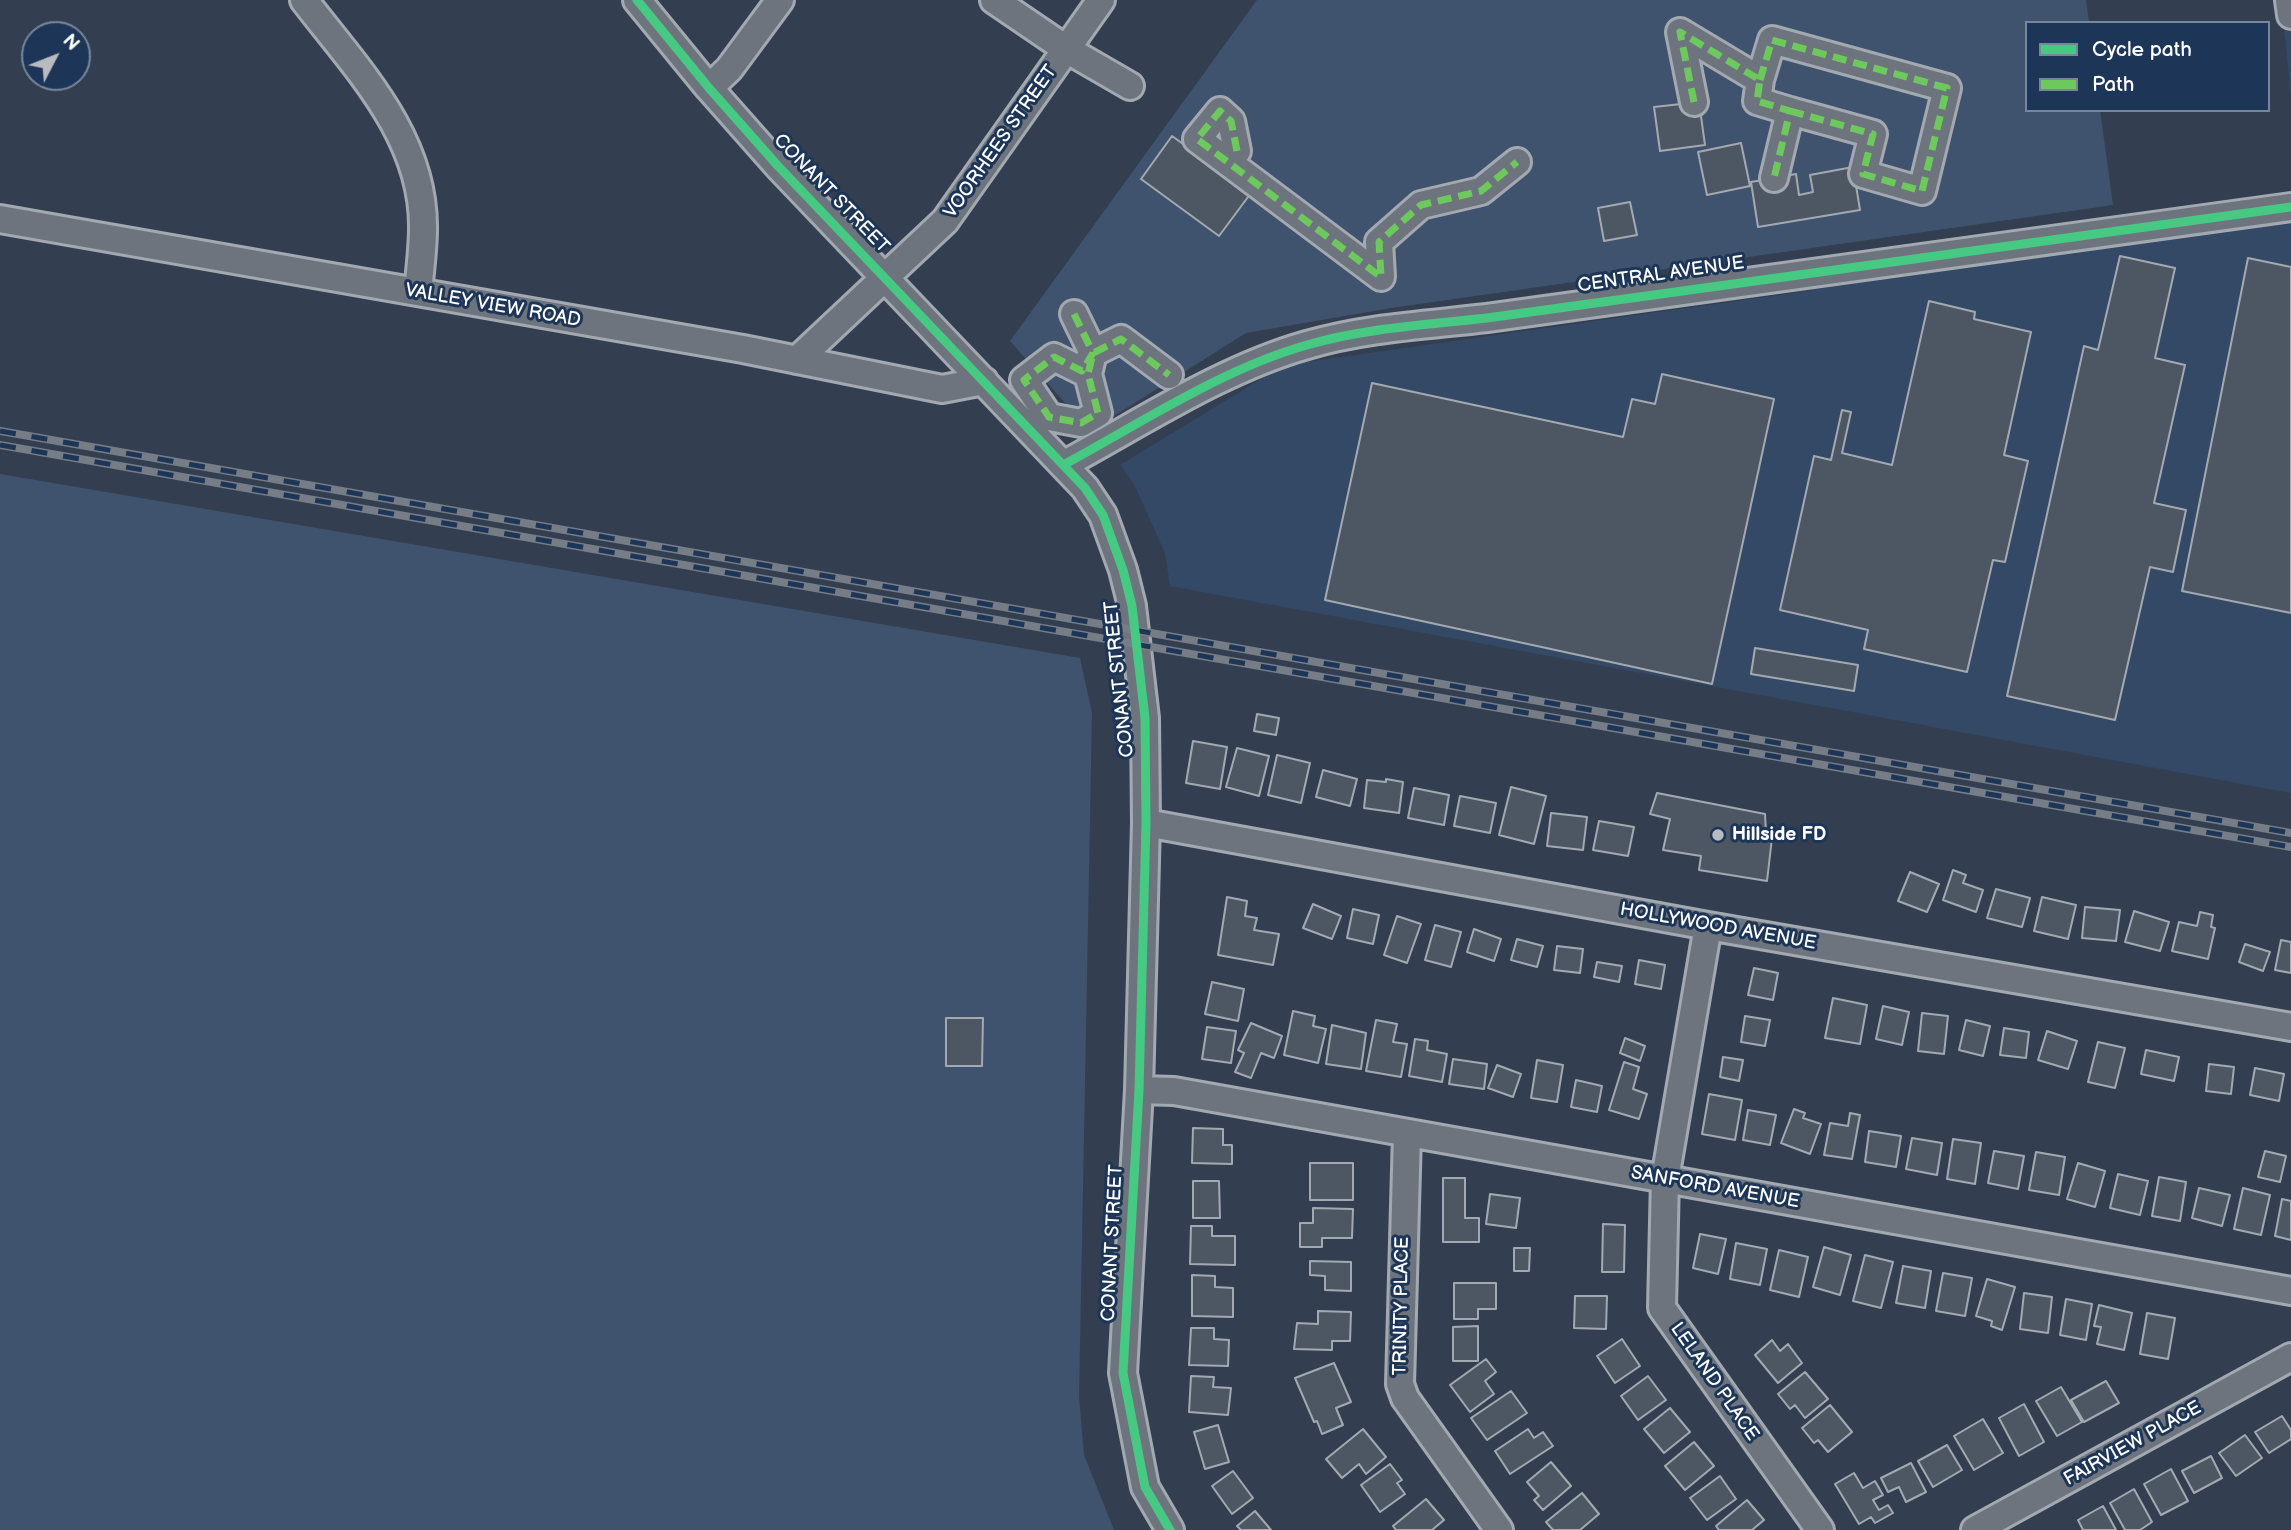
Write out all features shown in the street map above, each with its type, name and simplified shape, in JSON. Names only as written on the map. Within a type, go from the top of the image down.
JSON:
[{"type":"street","points":[[304,0],[390,113],[406,144],[417,183],[423,226],[418,292]]},
{"type":"street","name":"CONANT STREET","points":[[637,0],[778,166],[1085,488],[1103,515],[1124,570],[1132,606],[1145,718],[1146,822],[1139,1090],[1123,1373],[1145,1487],[1170,1530]]},
{"type":"street","points":[[709,88],[729,69],[780,0]]},
{"type":"street","points":[[994,0],[1066,49],[1130,86]]},
{"type":"street","name":"VOORHEES STREET","points":[[797,360],[945,221],[1101,0]]},
{"type":"street","points":[[2289,0],[2291,15]]},
{"type":"street","points":[[1694,102],[1680,32],[1760,80]]},
{"type":"street","points":[[1772,40],[1947,88],[1922,191],[1863,174],[1873,134],[1790,111],[1757,101],[1760,80],[1772,40]]},
{"type":"street","points":[[1237,151],[1231,121],[1220,111],[1197,139],[1381,277],[1379,242],[1421,205],[1481,191],[1517,162]]},
{"type":"street","points":[[1774,178],[1790,111]]},
{"type":"street","name":"CENTRAL AVENUE","points":[[1063,465],[1205,386],[1260,361],[1353,333],[2291,207]]},
{"type":"street","name":"VALLEY VIEW ROAD","points":[[0,219],[797,360],[942,389],[984,381]]},
{"type":"street","points":[[1074,314],[1093,353],[1121,339],[1169,375]]},
{"type":"street","name":"HOLLYWOOD AVENUE","points":[[1146,822],[1708,926],[2291,1027]]},
{"type":"street","name":"LELAND PLACE","points":[[1708,926],[1665,1180],[1662,1308],[1820,1530]]},
{"type":"street","name":"SANFORD AVENUE","points":[[1139,1090],[1174,1091],[2291,1291]]},
{"type":"street","name":"TRINITY PLACE","points":[[1407,1134],[1400,1384],[1415,1414],[1499,1530]]},
{"type":"street","name":"FAIRVIEW PLACE","points":[[1975,1530],[2291,1357]]},
{"type":"shaded area","points":[[1257,0],[2086,0],[2089,21],[2025,21],[2025,112],[2100,112],[2113,205],[1391,308],[1246,333],[1090,431],[1010,341]]},
{"type":"shaded area","points":[[2281,0],[2291,0],[2291,96]]},
{"type":"shaded area","points":[[2291,203],[2291,793],[1170,586],[1165,553],[1134,484],[1120,465],[1284,365],[1808,291],[2115,226]]},
{"type":"shaded area","points":[[0,474],[1080,658],[1092,713],[1079,1397],[1084,1455],[1114,1530],[0,1530]]},
{"type":"building","points":[[1699,102],[1705,145],[1660,151],[1654,107]]},
{"type":"building","points":[[1172,136],[1251,193],[1219,236],[1141,179]]},
{"type":"building","points":[[1741,143],[1750,186],[1707,195],[1698,152]]},
{"type":"building","points":[[1853,167],[1860,210],[1758,227],[1751,182],[1796,174],[1799,195],[1813,192],[1810,175]]},
{"type":"building","points":[[1630,202],[1637,235],[1604,241],[1598,208]]},
{"type":"building","points":[[2120,256],[2175,268],[2155,358],[2185,365],[2154,503],[2186,510],[2173,572],[2150,567],[2115,720],[2007,696],[2084,346],[2098,350]]},
{"type":"building","points":[[2248,258],[2291,267],[2291,613],[2182,591]]},
{"type":"building","points":[[1929,301],[1975,312],[1974,319],[2031,332],[2004,455],[2028,461],[2005,562],[1993,560],[1967,672],[1864,649],[1868,630],[1780,610],[1814,456],[1831,460],[1842,410],[1851,412],[1842,453],[1892,465]]},
{"type":"building","points":[[1662,374],[1774,399],[1712,684],[1325,600],[1372,383],[1623,437],[1632,399],[1655,404]]},
{"type":"building","points":[[1755,648],[1858,665],[1854,691],[1751,674]]},
{"type":"building","points":[[1257,714],[1279,718],[1276,735],[1254,731]]},
{"type":"building","points":[[1193,741],[1227,747],[1220,789],[1186,783]]},
{"type":"building","points":[[1237,748],[1269,756],[1259,796],[1226,787]]},
{"type":"building","points":[[1277,755],[1310,763],[1301,803],[1268,795]]},
{"type":"building","points":[[1323,770],[1357,779],[1350,806],[1316,797]]},
{"type":"building","points":[[1386,779],[1403,782],[1399,813],[1364,808],[1367,780],[1386,782]]},
{"type":"building","points":[[1511,787],[1546,796],[1534,844],[1499,835]]},
{"type":"building","points":[[1414,788],[1449,795],[1444,825],[1408,818]]},
{"type":"building","name":"Hillside FD","points":[[1657,793],[1765,814],[1766,832],[1772,838],[1767,881],[1699,870],[1701,856],[1663,850],[1670,819],[1650,814]]},
{"type":"building","points":[[1460,796],[1496,803],[1490,833],[1454,826]]},
{"type":"building","points":[[1551,813],[1587,817],[1583,850],[1547,846]]},
{"type":"building","points":[[1599,821],[1634,827],[1628,856],[1593,850]]},
{"type":"building","points":[[1953,870],[1966,875],[1963,883],[1983,890],[1976,912],[1943,900]]},
{"type":"building","points":[[1910,872],[1939,884],[1927,912],[1898,901]]},
{"type":"building","points":[[1996,889],[2030,898],[2022,927],[1987,918]]},
{"type":"building","points":[[1227,897],[1247,901],[1245,916],[1257,918],[1254,930],[1279,934],[1273,965],[1218,955]]},
{"type":"building","points":[[2042,897],[2076,905],[2068,939],[2034,931]]},
{"type":"building","points":[[1313,904],[1341,916],[1332,939],[1303,928]]},
{"type":"building","points":[[2085,907],[2120,910],[2116,941],[2082,938]]},
{"type":"building","points":[[1353,909],[1379,915],[1373,944],[1347,938]]},
{"type":"building","points":[[2134,911],[2169,922],[2160,951],[2125,942]]},
{"type":"building","points":[[2200,912],[2213,915],[2211,927],[2215,928],[2208,959],[2172,951],[2179,922],[2197,926]]},
{"type":"building","points":[[1397,916],[1421,924],[1407,963],[1384,955]]},
{"type":"building","points":[[1435,925],[1461,932],[1451,967],[1425,960]]},
{"type":"building","points":[[1474,929],[1501,939],[1494,961],[1467,952]]},
{"type":"building","points":[[1517,939],[1543,946],[1537,967],[1511,960]]},
{"type":"building","points":[[2281,940],[2291,942],[2291,973],[2275,970]]},
{"type":"building","points":[[2245,944],[2270,952],[2263,971],[2239,962]]},
{"type":"building","points":[[1557,946],[1583,949],[1580,973],[1554,970]]},
{"type":"building","points":[[1639,960],[1665,965],[1661,989],[1635,984]]},
{"type":"building","points":[[1597,962],[1622,966],[1619,982],[1594,977]]},
{"type":"building","points":[[1754,968],[1778,973],[1773,1000],[1748,995]]},
{"type":"building","points":[[1212,982],[1244,989],[1238,1021],[1205,1014]]},
{"type":"building","points":[[1833,998],[1867,1005],[1860,1044],[1825,1038]]},
{"type":"building","points":[[1883,1006],[1909,1012],[1902,1045],[1876,1039]]},
{"type":"building","points":[[1293,1011],[1315,1016],[1313,1026],[1326,1029],[1318,1063],[1284,1055]]},
{"type":"building","points":[[1922,1013],[1948,1016],[1944,1054],[1918,1051]]},
{"type":"building","points":[[1745,1016],[1770,1020],[1765,1046],[1741,1042]]},
{"type":"building","points":[[946,1018],[983,1018],[982,1066],[946,1066]]},
{"type":"building","points":[[1376,1020],[1397,1024],[1393,1042],[1407,1044],[1401,1077],[1366,1071]]},
{"type":"building","points":[[1966,1020],[1990,1026],[1983,1056],[1959,1050]]},
{"type":"building","points":[[1251,1023],[1282,1036],[1274,1058],[1261,1053],[1251,1078],[1235,1072],[1244,1053],[1238,1050]]},
{"type":"building","points":[[1332,1025],[1366,1033],[1361,1069],[1326,1064]]},
{"type":"building","points":[[1207,1027],[1236,1031],[1231,1063],[1202,1059]]},
{"type":"building","points":[[2004,1028],[2029,1032],[2026,1058],[2000,1055]]},
{"type":"building","points":[[2047,1031],[2077,1041],[2068,1069],[2038,1060]]},
{"type":"building","points":[[1625,1038],[1645,1046],[1640,1061],[1620,1053]]},
{"type":"building","points":[[1415,1039],[1428,1041],[1427,1050],[1447,1054],[1442,1082],[1409,1076]]},
{"type":"building","points":[[2098,1042],[2125,1048],[2115,1088],[2088,1082]]},
{"type":"building","points":[[2146,1050],[2179,1057],[2174,1081],[2141,1074]]},
{"type":"building","points":[[1723,1057],[1743,1060],[1739,1081],[1720,1077]]},
{"type":"building","points":[[1453,1059],[1487,1064],[1484,1089],[1449,1084]]},
{"type":"building","points":[[1537,1060],[1563,1065],[1557,1102],[1531,1098]]},
{"type":"building","points":[[1624,1062],[1639,1067],[1633,1089],[1647,1094],[1639,1119],[1609,1110]]},
{"type":"building","points":[[2209,1064],[2234,1067],[2231,1094],[2206,1091]]},
{"type":"building","points":[[1497,1065],[1521,1074],[1513,1097],[1488,1088]]},
{"type":"building","points":[[2255,1068],[2284,1074],[2279,1101],[2250,1095]]},
{"type":"building","points":[[1576,1080],[1602,1086],[1597,1112],[1571,1107]]},
{"type":"building","points":[[1709,1094],[1742,1100],[1735,1140],[1702,1134]]},
{"type":"building","points":[[1794,1109],[1805,1113],[1803,1118],[1821,1124],[1810,1154],[1781,1143]]},
{"type":"building","points":[[1748,1110],[1776,1115],[1770,1145],[1743,1140]]},
{"type":"building","points":[[1850,1113],[1860,1115],[1852,1159],[1824,1155],[1830,1123],[1848,1126]]},
{"type":"building","points":[[1193,1128],[1223,1129],[1223,1145],[1232,1145],[1232,1164],[1192,1163]]},
{"type":"building","points":[[1869,1131],[1901,1136],[1896,1167],[1865,1162]]},
{"type":"building","points":[[1912,1138],[1942,1143],[1937,1175],[1906,1169]]},
{"type":"building","points":[[1953,1139],[1981,1143],[1975,1184],[1947,1179]]},
{"type":"building","points":[[1994,1151],[2024,1156],[2018,1189],[1988,1183]]},
{"type":"building","points":[[2265,1151],[2286,1156],[2280,1182],[2258,1177]]},
{"type":"building","points":[[2036,1152],[2065,1157],[2059,1195],[2029,1190]]},
{"type":"building","points":[[1310,1163],[1353,1163],[1353,1200],[1310,1200]]},
{"type":"building","points":[[2078,1163],[2105,1171],[2095,1207],[2067,1199]]},
{"type":"building","points":[[2118,1174],[2148,1181],[2140,1215],[2110,1208]]},
{"type":"building","points":[[2159,1177],[2186,1182],[2180,1221],[2152,1216]]},
{"type":"building","points":[[1443,1178],[1465,1178],[1465,1218],[1479,1218],[1479,1242],[1443,1242]]},
{"type":"building","points":[[1193,1181],[1219,1181],[1220,1218],[1193,1218]]},
{"type":"building","points":[[2199,1188],[2230,1195],[2222,1226],[2192,1218]]},
{"type":"building","points":[[2243,1188],[2270,1195],[2261,1235],[2234,1229]]},
{"type":"building","points":[[1490,1194],[1520,1198],[1516,1228],[1486,1224]]},
{"type":"building","points":[[2282,1199],[2291,1201],[2291,1240],[2275,1236]]},
{"type":"building","points":[[1313,1208],[1353,1209],[1352,1238],[1322,1238],[1322,1247],[1300,1247],[1300,1223],[1313,1223]]},
{"type":"building","points":[[1603,1224],[1625,1225],[1624,1272],[1602,1272]]},
{"type":"building","points":[[1191,1226],[1212,1226],[1212,1236],[1235,1236],[1235,1265],[1190,1264]]},
{"type":"building","points":[[1700,1234],[1726,1239],[1718,1274],[1693,1268]]},
{"type":"building","points":[[1736,1243],[1767,1249],[1760,1285],[1730,1279]]},
{"type":"building","points":[[1824,1247],[1851,1255],[1840,1295],[1813,1287]]},
{"type":"building","points":[[1514,1248],[1530,1248],[1529,1271],[1514,1271]]},
{"type":"building","points":[[1779,1250],[1808,1257],[1799,1297],[1770,1290]]},
{"type":"building","points":[[1865,1255],[1893,1262],[1881,1308],[1853,1301]]},
{"type":"building","points":[[1310,1261],[1351,1262],[1351,1291],[1325,1290],[1325,1276],[1310,1275]]},
{"type":"building","points":[[1903,1266],[1931,1271],[1925,1308],[1896,1303]]},
{"type":"building","points":[[1943,1273],[1972,1278],[1965,1316],[1936,1311]]},
{"type":"building","points":[[1192,1275],[1215,1276],[1215,1287],[1233,1288],[1233,1317],[1192,1316]]},
{"type":"building","points":[[1987,1279],[2015,1287],[2002,1330],[1991,1326],[1992,1321],[1976,1316]]},
{"type":"building","points":[[1454,1283],[1496,1283],[1496,1309],[1478,1309],[1478,1319],[1454,1319]]},
{"type":"building","points":[[2024,1293],[2052,1297],[2048,1333],[2020,1329]]},
{"type":"building","points":[[1575,1296],[1607,1296],[1606,1329],[1574,1328]]},
{"type":"building","points":[[2066,1299],[2092,1304],[2086,1340],[2060,1335]]},
{"type":"building","points":[[2099,1305],[2132,1313],[2124,1350],[2097,1344],[2101,1327],[2094,1326]]},
{"type":"building","points":[[1318,1311],[1351,1312],[1350,1341],[1332,1341],[1332,1350],[1294,1349],[1297,1323],[1318,1324]]},
{"type":"building","points":[[2147,1313],[2175,1318],[2168,1359],[2140,1354]]},
{"type":"building","points":[[1478,1326],[1478,1361],[1453,1361],[1453,1327]]},
{"type":"building","points":[[1191,1328],[1214,1328],[1214,1339],[1229,1340],[1228,1366],[1189,1365]]},
{"type":"building","points":[[1622,1339],[1640,1366],[1615,1383],[1597,1356]]},
{"type":"building","points":[[1772,1340],[1780,1351],[1788,1344],[1802,1363],[1778,1383],[1755,1355]]},
{"type":"building","points":[[1486,1359],[1496,1372],[1485,1381],[1494,1394],[1470,1412],[1450,1385]]},
{"type":"building","points":[[1334,1363],[1351,1402],[1336,1408],[1343,1425],[1322,1434],[1295,1378]]},
{"type":"building","points":[[1805,1372],[1828,1399],[1805,1418],[1795,1405],[1790,1409],[1778,1394]]},
{"type":"building","points":[[1191,1376],[1214,1377],[1213,1387],[1231,1388],[1228,1415],[1189,1412]]},
{"type":"building","points":[[1648,1376],[1666,1400],[1638,1420],[1621,1396]]},
{"type":"building","points":[[2106,1381],[2119,1403],[2084,1422],[2071,1400]]},
{"type":"building","points":[[2061,1387],[2082,1422],[2057,1436],[2036,1401]]},
{"type":"building","points":[[1511,1391],[1527,1413],[1487,1440],[1471,1418]]},
{"type":"building","points":[[2024,1404],[2044,1442],[2019,1456],[1999,1418]]},
{"type":"building","points":[[1830,1405],[1852,1432],[1828,1452],[1818,1440],[1814,1443],[1802,1428]]},
{"type":"building","points":[[1670,1408],[1690,1432],[1664,1453],[1644,1429]]},
{"type":"building","points":[[2282,1416],[2291,1430],[2291,1439],[2269,1453],[2255,1432]]},
{"type":"building","points":[[1983,1419],[2003,1453],[1974,1470],[1954,1436]]},
{"type":"building","points":[[1218,1425],[1229,1462],[1205,1469],[1194,1432]]},
{"type":"building","points":[[1363,1429],[1386,1457],[1366,1474],[1359,1464],[1342,1478],[1326,1459]]},
{"type":"building","points":[[1528,1429],[1534,1438],[1543,1432],[1553,1446],[1510,1474],[1495,1451]]},
{"type":"building","points":[[2245,1435],[2262,1458],[2236,1476],[2219,1453]]},
{"type":"building","points":[[1694,1442],[1714,1466],[1685,1490],[1665,1466]]},
{"type":"building","points":[[1947,1445],[1962,1470],[1933,1487],[1918,1461]]},
{"type":"building","points":[[2211,1456],[2222,1478],[2194,1493],[2182,1471]]},
{"type":"building","points":[[1551,1462],[1571,1486],[1543,1510],[1534,1500],[1539,1496],[1527,1482]]},
{"type":"building","points":[[1911,1463],[1926,1492],[1906,1502],[1899,1487],[1888,1492],[1881,1478]]},
{"type":"building","points":[[1390,1464],[1402,1480],[1397,1483],[1405,1494],[1380,1512],[1361,1485]]},
{"type":"building","points":[[2171,1469],[2188,1501],[2161,1515],[2144,1484]]},
{"type":"building","points":[[1233,1471],[1253,1498],[1232,1514],[1212,1486]]},
{"type":"building","points":[[1854,1473],[1863,1488],[1875,1481],[1883,1495],[1873,1500],[1879,1510],[1888,1505],[1893,1513],[1875,1523],[1871,1517],[1859,1524],[1835,1484]]},
{"type":"building","points":[[1720,1476],[1736,1499],[1707,1520],[1690,1498]]},
{"type":"building","points":[[2134,1489],[2152,1522],[2140,1530],[2125,1530],[2110,1503]]},
{"type":"building","points":[[1582,1493],[1599,1514],[1580,1530],[1553,1530],[1546,1522]]},
{"type":"building","points":[[1426,1499],[1444,1520],[1432,1530],[1396,1530],[1393,1526]]},
{"type":"building","points":[[1747,1500],[1764,1520],[1752,1530],[1719,1530],[1716,1526]]},
{"type":"building","points":[[2103,1506],[2116,1530],[2083,1530],[2078,1520]]},
{"type":"building","points":[[1255,1511],[1271,1530],[1241,1530],[1237,1526]]},
{"type":"railway","points":[[0,431],[2291,833]]},
{"type":"railway","points":[[0,445],[2291,847]]},
{"type":"marked path","points":[[1694,102],[1680,32],[1760,80],[1757,101],[1790,111],[1774,178]]},
{"type":"marked path","points":[[1760,80],[1772,40],[1947,88],[1922,191],[1863,174],[1873,134],[1790,111]]},
{"type":"marked path","points":[[1237,151],[1231,121],[1220,111],[1197,139],[1381,277],[1379,242],[1421,205],[1481,191],[1517,162]]},
{"type":"marked path","points":[[1074,314],[1093,353],[1082,371],[1054,357],[1024,380],[1049,417],[1081,423],[1098,413],[1088,374],[1093,353],[1121,339],[1169,375]]},
{"type":"cycle path","points":[[637,0],[778,166],[1085,488],[1103,515],[1123,570],[1132,606],[1145,718],[1146,823],[1139,1090],[1123,1373],[1145,1487],[1170,1530]]},
{"type":"cycle path","points":[[1063,465],[1213,382],[1275,355],[1329,339],[2291,207]]},
{"type":"place","name":"Hillside FD","points":[[1718,835]]}]
